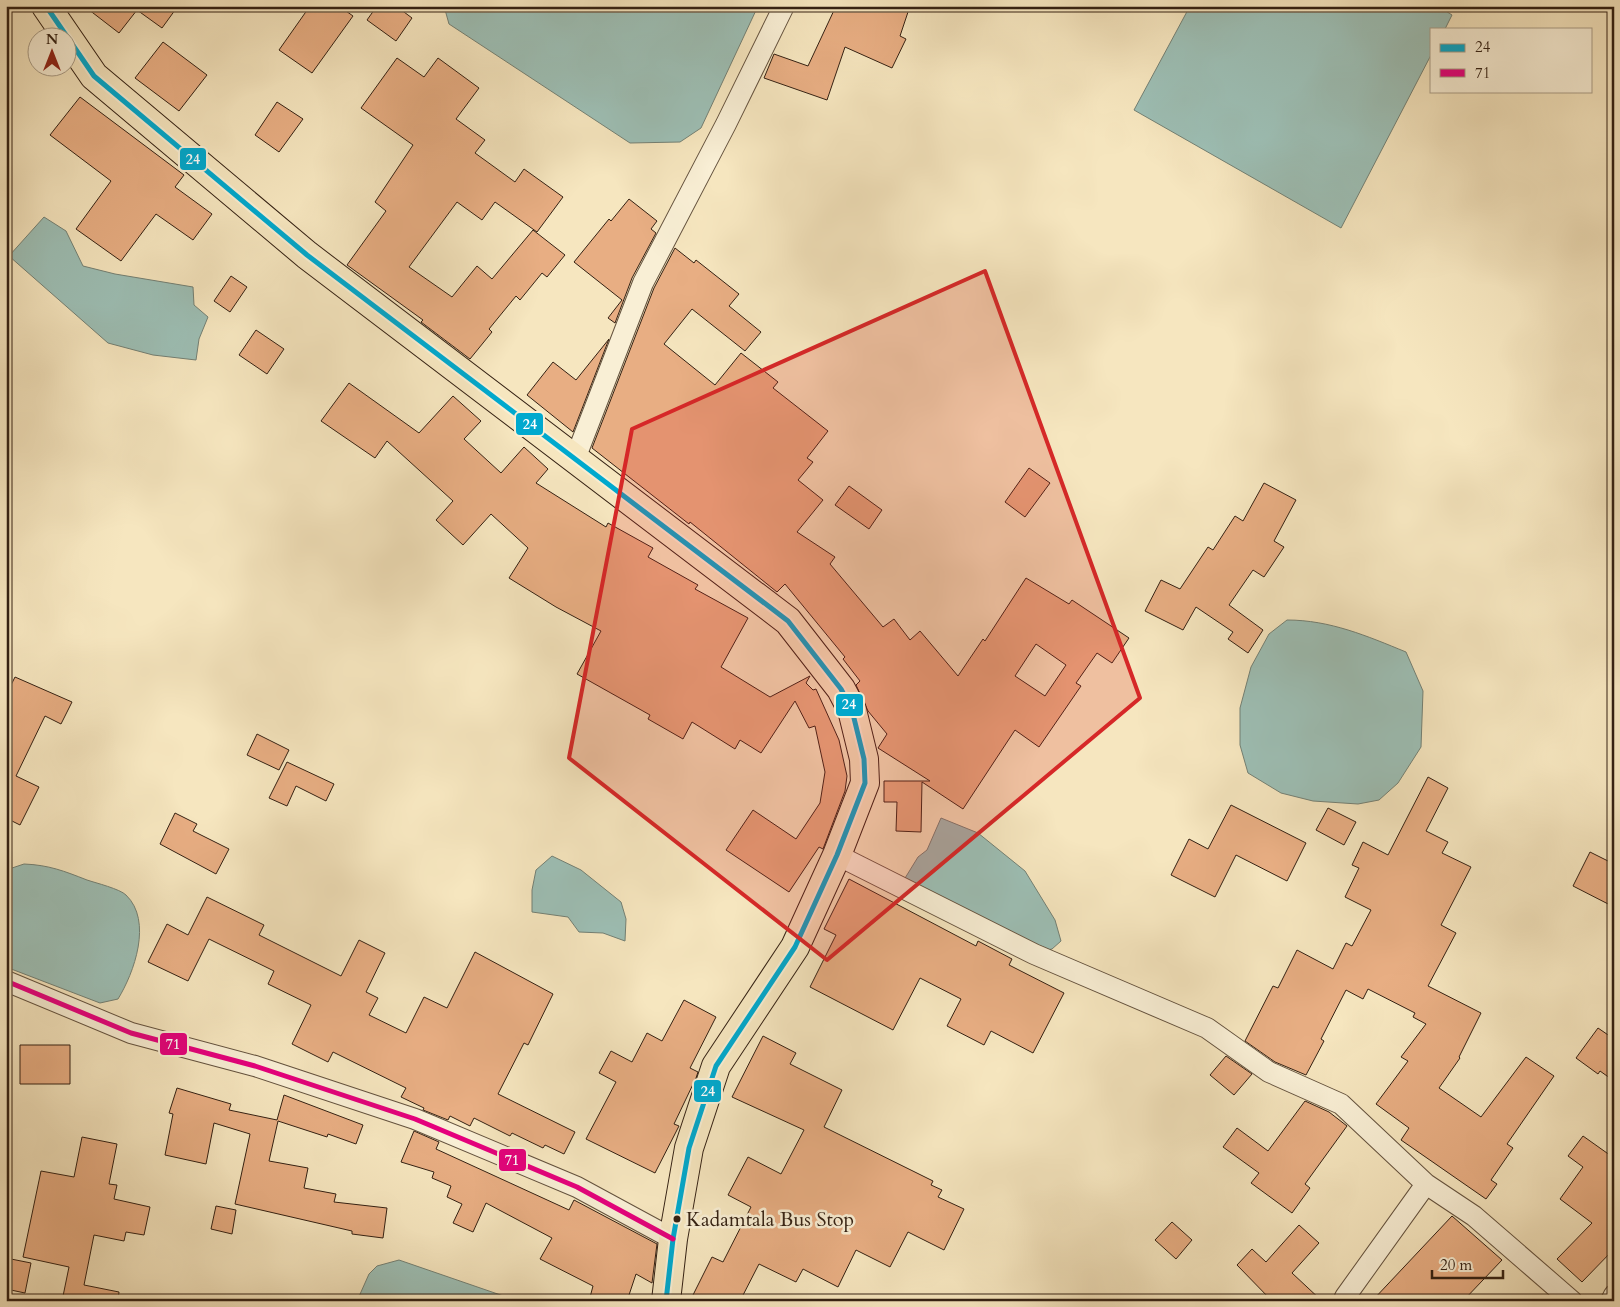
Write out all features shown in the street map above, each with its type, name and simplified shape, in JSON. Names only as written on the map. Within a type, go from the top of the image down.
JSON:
[{"type":"highway","points":[[46,6],[94,76],[306,254],[788,621],[841,689],[852,710],[864,759],[866,783],[838,856],[795,947],[716,1066],[689,1148],[673,1239],[666,1301]]},
{"type":"street","points":[[574,459],[642,283],[726,124],[784,6]]},
{"type":"street","points":[[838,856],[1034,954],[1207,1028],[1269,1072],[1341,1104],[1426,1184],[1474,1216],[1572,1301]]},
{"type":"street","points":[[6,981],[131,1033],[255,1066],[414,1119],[578,1187],[673,1239]]},
{"type":"street","points":[[1345,1296],[1426,1184]]},
{"type":"street","points":[[1611,1301],[1614,1295]]},
{"type":"highlighted area","points":[[985,271],[1140,698],[827,960],[569,758],[632,429]]},
{"type":"water","points":[[444,6],[758,6],[701,128],[680,142],[630,143],[449,24]]},
{"type":"water","points":[[1190,6],[1438,6],[1452,15],[1446,28],[1430,28],[1430,57],[1341,228],[1134,110]]},
{"type":"water","points":[[44,217],[66,231],[83,266],[115,274],[193,287],[194,305],[208,317],[199,339],[196,360],[153,355],[108,343],[9,256]]},
{"type":"water","points":[[1287,620],[1318,623],[1348,630],[1406,652],[1423,691],[1421,747],[1398,783],[1379,800],[1358,804],[1313,801],[1281,793],[1248,773],[1240,745],[1240,708],[1251,667],[1269,634]]},
{"type":"water","points":[[941,818],[978,833],[1025,871],[1055,920],[1061,941],[1052,949],[1038,952],[902,883],[918,857],[927,850]]},
{"type":"water","points":[[552,856],[581,870],[621,902],[626,919],[625,941],[603,933],[579,932],[568,917],[532,912],[532,890],[536,870]]},
{"type":"water","points":[[24,864],[56,869],[113,888],[126,895],[134,906],[140,932],[138,947],[130,975],[118,999],[100,1003],[6,967],[6,870]]},
{"type":"water","points":[[399,1260],[518,1301],[357,1301],[369,1274],[377,1266]]},
{"type":"building","points":[[84,6],[178,6],[162,28],[137,10],[119,33]]},
{"type":"building","points":[[310,6],[339,6],[353,16],[312,73],[279,50]]},
{"type":"building","points":[[377,6],[396,6],[412,18],[396,41],[367,20]]},
{"type":"building","points":[[836,6],[910,6],[900,36],[906,39],[892,68],[845,47],[827,100],[764,78],[774,54],[808,66]]},
{"type":"building","points":[[163,42],[207,75],[179,111],[135,78]]},
{"type":"building","points":[[397,58],[424,77],[438,58],[479,88],[456,119],[485,140],[475,153],[515,182],[524,169],[563,197],[537,232],[495,202],[482,220],[457,202],[409,267],[452,297],[477,266],[492,279],[533,230],[565,255],[547,277],[542,273],[520,300],[516,296],[489,329],[492,332],[470,359],[421,322],[423,320],[347,265],[386,211],[375,202],[413,145],[361,108]]},
{"type":"building","points":[[80,97],[184,175],[175,187],[212,214],[193,240],[156,214],[121,261],[76,229],[111,181],[50,135]]},
{"type":"building","points":[[277,102],[303,119],[279,152],[255,135]]},
{"type":"building","points":[[629,199],[657,221],[651,229],[656,233],[632,278],[615,323],[608,318],[622,300],[574,262],[609,219],[611,221]]},
{"type":"building","points":[[675,248],[694,263],[696,260],[739,294],[729,306],[761,332],[745,351],[692,309],[664,344],[715,385],[741,353],[778,382],[773,388],[828,431],[807,458],[813,462],[798,480],[823,500],[797,532],[835,557],[830,564],[883,627],[894,619],[910,640],[920,631],[958,676],[983,639],[985,641],[1026,578],[1069,604],[1072,600],[1129,638],[1112,663],[1097,653],[1076,683],[1081,686],[1039,747],[1015,730],[963,809],[922,782],[921,832],[896,831],[897,802],[884,802],[884,781],[930,781],[878,748],[887,734],[868,711],[856,685],[860,681],[843,659],[845,657],[785,584],[777,592],[690,522],[689,524],[592,448],[654,288]],"holes":[[[1036,644],[1066,665],[1045,696],[1015,676]]]},
{"type":"building","points":[[231,276],[247,287],[230,312],[214,301]]},
{"type":"building","points":[[256,330],[284,349],[267,374],[239,355]]},
{"type":"building","points":[[609,339],[573,432],[527,395],[553,362],[576,380]]},
{"type":"building","points":[[349,383],[419,433],[453,396],[481,421],[464,439],[501,473],[524,447],[548,469],[536,483],[606,527],[608,523],[653,548],[648,557],[698,585],[695,589],[748,618],[721,667],[770,697],[810,676],[806,683],[813,690],[816,689],[839,740],[847,776],[845,791],[823,849],[819,847],[789,892],[726,850],[753,810],[796,839],[820,803],[825,772],[815,726],[809,728],[795,701],[761,753],[740,740],[735,749],[692,722],[683,739],[648,719],[650,715],[577,674],[601,631],[556,607],[509,578],[528,548],[491,514],[463,545],[436,520],[453,501],[387,441],[375,458],[321,421]]},
{"type":"building","points":[[1029,468],[1050,483],[1025,517],[1005,502]]},
{"type":"building","points":[[1264,483],[1296,500],[1274,541],[1284,547],[1264,577],[1253,570],[1229,605],[1263,630],[1248,653],[1228,639],[1233,632],[1196,607],[1183,630],[1145,611],[1161,580],[1180,589],[1208,547],[1213,550],[1235,516],[1243,521]]},
{"type":"building","points":[[849,486],[882,510],[869,529],[835,505]]},
{"type":"building","points":[[15,677],[72,702],[61,724],[45,716],[16,776],[39,787],[20,825],[6,818],[6,695]]},
{"type":"building","points":[[257,734],[289,750],[279,770],[247,755]]},
{"type":"building","points":[[287,762],[334,784],[326,801],[296,786],[287,806],[269,798]]},
{"type":"building","points":[[1428,777],[1448,788],[1426,831],[1448,842],[1442,853],[1471,867],[1441,925],[1456,933],[1428,986],[1481,1013],[1460,1058],[1439,1088],[1481,1117],[1526,1057],[1554,1076],[1507,1144],[1513,1148],[1491,1180],[1497,1184],[1486,1199],[1401,1140],[1409,1128],[1376,1104],[1408,1061],[1401,1057],[1426,1024],[1413,1017],[1415,1013],[1368,989],[1363,999],[1346,990],[1321,1039],[1324,1041],[1306,1075],[1275,1062],[1245,1041],[1273,986],[1278,988],[1297,950],[1333,969],[1346,943],[1352,946],[1371,910],[1345,897],[1359,868],[1352,865],[1363,842],[1388,855]]},
{"type":"building","points":[[1231,805],[1306,843],[1287,881],[1236,855],[1215,897],[1171,875],[1189,839],[1208,849]]},
{"type":"building","points":[[1328,808],[1356,822],[1344,845],[1316,830]]},
{"type":"building","points":[[175,813],[197,824],[193,831],[229,849],[216,874],[160,844]]},
{"type":"building","points":[[1590,852],[1614,864],[1614,907],[1573,886]]},
{"type":"building","points":[[849,879],[976,946],[978,941],[1012,959],[1009,965],[1064,993],[1033,1053],[991,1031],[984,1045],[947,1026],[961,999],[920,978],[893,1030],[810,987],[836,935],[824,929]]},
{"type":"building","points":[[207,897],[264,925],[259,935],[341,976],[359,940],[385,953],[366,992],[378,998],[369,1015],[406,1033],[424,997],[447,1008],[475,952],[553,994],[528,1045],[524,1043],[498,1094],[575,1132],[564,1154],[545,1145],[543,1148],[512,1133],[510,1136],[474,1118],[470,1126],[450,1116],[448,1120],[423,1110],[424,1108],[401,1097],[406,1088],[333,1052],[328,1062],[292,1044],[311,1005],[268,984],[274,971],[209,939],[188,981],[148,962],[167,924],[188,935]]},
{"type":"building","points":[[684,1000],[716,1017],[690,1068],[698,1072],[696,1078],[674,1124],[679,1126],[655,1173],[586,1139],[616,1082],[599,1073],[611,1051],[632,1062],[647,1033],[662,1041]]},
{"type":"building","points":[[1598,1028],[1614,1039],[1614,1081],[1600,1071],[1598,1074],[1576,1058]]},
{"type":"building","points":[[763,1036],[796,1053],[790,1064],[842,1090],[824,1127],[933,1181],[931,1185],[942,1190],[938,1197],[964,1209],[944,1250],[908,1232],[890,1267],[856,1250],[838,1287],[803,1269],[796,1282],[759,1264],[740,1301],[690,1301],[712,1257],[723,1262],[751,1207],[728,1195],[748,1157],[781,1174],[804,1130],[732,1097]]},
{"type":"building","points":[[20,1045],[70,1045],[70,1084],[20,1084]]},
{"type":"building","points":[[1226,1056],[1252,1074],[1234,1095],[1210,1075]]},
{"type":"building","points":[[177,1088],[231,1104],[229,1110],[277,1120],[284,1095],[363,1125],[356,1144],[328,1134],[327,1137],[278,1121],[269,1161],[308,1168],[304,1188],[336,1194],[334,1202],[387,1208],[383,1238],[352,1234],[352,1231],[235,1204],[250,1134],[214,1123],[206,1164],[165,1155],[173,1114],[169,1113]]},
{"type":"building","points":[[1305,1101],[1329,1112],[1347,1126],[1305,1184],[1310,1188],[1292,1213],[1251,1183],[1259,1173],[1223,1147],[1237,1128],[1268,1151]]},
{"type":"building","points":[[414,1131],[439,1142],[436,1149],[569,1210],[574,1200],[657,1244],[652,1283],[636,1274],[627,1301],[589,1301],[593,1286],[540,1259],[552,1238],[486,1203],[473,1232],[453,1223],[462,1204],[447,1197],[451,1186],[432,1178],[434,1172],[401,1162]]},
{"type":"building","points":[[1583,1136],[1614,1158],[1614,1249],[1582,1282],[1557,1259],[1592,1223],[1560,1199],[1583,1167],[1568,1156]]},
{"type":"building","points":[[82,1137],[117,1144],[109,1184],[117,1185],[114,1199],[150,1207],[144,1235],[126,1232],[124,1241],[94,1235],[84,1285],[119,1292],[118,1301],[62,1301],[69,1267],[23,1257],[41,1171],[74,1177]]},
{"type":"building","points":[[216,1206],[236,1210],[232,1234],[211,1229]]},
{"type":"building","points":[[1452,1216],[1502,1260],[1463,1301],[1372,1301]]},
{"type":"building","points":[[1172,1222],[1192,1240],[1176,1259],[1155,1240]]},
{"type":"building","points":[[1299,1225],[1319,1243],[1292,1273],[1322,1301],[1272,1301],[1237,1265],[1252,1249],[1266,1262]]},
{"type":"building","points":[[6,1258],[31,1263],[25,1293],[6,1289]]},
{"type":"transit line","name":"24","points":[[46,6],[94,76],[307,255],[788,621],[841,689],[852,710],[864,759],[865,783],[837,855],[795,947],[716,1066],[689,1148],[673,1239],[666,1301]]},
{"type":"transit line","name":"71","points":[[6,981],[131,1033],[255,1066],[415,1119],[577,1187],[673,1239]]},
{"type":"place","name":"Kadamtala Bus Stop","points":[[677,1219]]}]
